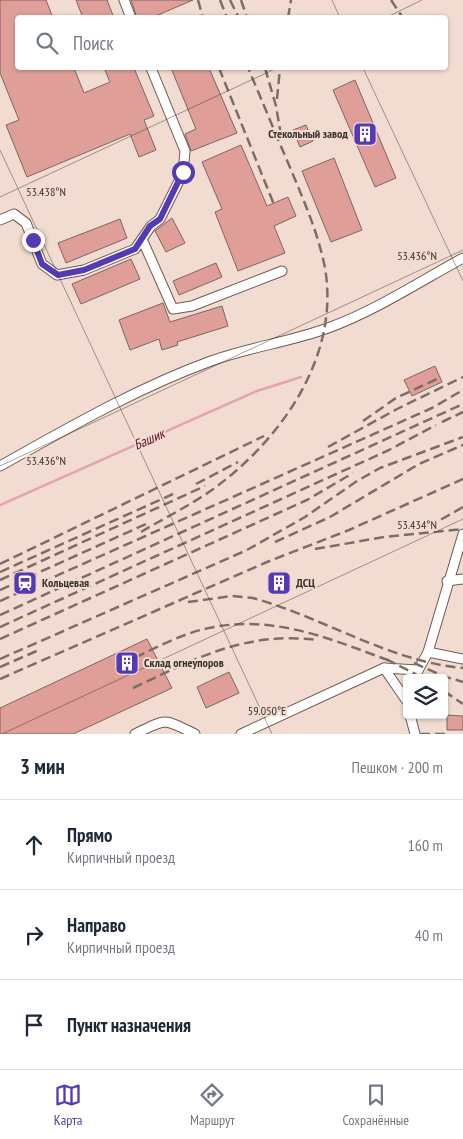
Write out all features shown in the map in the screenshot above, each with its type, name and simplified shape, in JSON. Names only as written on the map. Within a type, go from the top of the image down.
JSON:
[{"type":"street","points":[[124,0],[130,15]]},
{"type":"street","points":[[0,220],[14,214],[26,223],[42,264],[58,275],[84,270],[135,249],[150,226],[160,219],[168,205],[183,172],[185,151],[152,70]]},
{"type":"street","points":[[142,239],[173,309],[192,306],[282,271]]},
{"type":"street","points":[[0,466],[93,414],[163,382],[211,361],[326,329],[352,318],[463,258]]},
{"type":"street","points":[[240,734],[384,668],[416,674],[428,652],[447,581],[463,534]]},
{"type":"street","points":[[447,581],[463,579]]},
{"type":"street","points":[[428,652],[463,659]]},
{"type":"street","points":[[384,668],[403,696]]},
{"type":"street","points":[[411,719],[416,734]]},
{"type":"street","points":[[135,734],[160,722],[171,721],[195,734]]},
{"type":"building","points":[[0,0],[46,0],[52,15],[15,15],[15,70],[75,70],[84,93],[110,82],[105,70],[135,70],[154,116],[144,120],[156,150],[139,157],[130,134],[27,177],[6,125],[19,120],[0,73]]},
{"type":"building","points":[[76,0],[107,0],[113,15],[82,15]]},
{"type":"building","points":[[131,0],[193,0],[158,15],[136,15]]},
{"type":"building","points":[[172,70],[210,70],[237,133],[191,151],[185,134],[196,129]]},
{"type":"building","name":"Стекольный завод","points":[[355,80],[396,178],[375,187],[333,90]]},
{"type":"building","points":[[306,125],[313,141],[300,147],[293,130]]},
{"type":"building","points":[[241,145],[267,206],[288,197],[296,216],[274,226],[285,253],[238,271],[215,212],[222,209],[202,162]]},
{"type":"building","points":[[334,158],[362,230],[331,242],[302,171]]},
{"type":"building","points":[[172,218],[185,243],[166,252],[155,231]]},
{"type":"building","points":[[120,219],[127,238],[66,263],[58,243]]},
{"type":"building","points":[[131,259],[140,279],[81,304],[72,284]]},
{"type":"building","points":[[216,263],[222,277],[179,295],[173,281]]},
{"type":"building","points":[[163,303],[170,322],[222,306],[228,326],[177,342],[178,345],[162,350],[159,339],[130,350],[119,320]]},
{"type":"building","points":[[435,366],[442,382],[412,396],[404,380]]},
{"type":"building","name":"ДСЦ","points":[[282,574],[288,586],[275,592],[270,580]]},
{"type":"building","name":"Склад огнеупоров","points":[[147,639],[172,688],[73,734],[0,734],[0,708]]},
{"type":"building","points":[[229,672],[239,693],[206,708],[197,687]]},
{"type":"building","points":[[448,715],[463,716],[463,730],[447,730]]},
{"type":"waterway","name":"Башик","points":[[0,505],[257,391],[301,377]]},
{"type":"railway","points":[[198,0],[202,15]]},
{"type":"railway","points":[[220,0],[226,15]]},
{"type":"railway","points":[[230,0],[238,15]]},
{"type":"railway","points":[[241,0],[246,15]]},
{"type":"railway","points":[[288,15],[291,0]]},
{"type":"railway","points":[[391,0],[401,15]]},
{"type":"railway","points":[[220,70],[275,207]]},
{"type":"railway","points":[[141,532],[189,505],[216,487],[241,467],[263,444],[284,419],[301,391],[315,362],[324,332],[327,300],[325,268],[318,242],[305,203],[249,70]]},
{"type":"railway","points":[[266,70],[276,106],[281,135]]},
{"type":"railway","points":[[277,99],[280,70]]},
{"type":"railway","points":[[328,447],[397,409],[463,377]]},
{"type":"railway","points":[[363,421],[396,398],[439,378]]},
{"type":"railway","points":[[0,601],[432,408],[463,390]]},
{"type":"railway","points":[[0,615],[463,404]]},
{"type":"railway","points":[[442,422],[463,412]]},
{"type":"railway","points":[[0,627],[389,450],[436,425]]},
{"type":"railway","points":[[0,564],[264,436]]},
{"type":"railway","points":[[0,659],[247,550],[305,517],[357,481],[380,468],[463,437]]},
{"type":"railway","points":[[275,542],[330,517],[419,464],[463,445]]},
{"type":"railway","points":[[196,484],[238,462]]},
{"type":"railway","points":[[0,639],[307,500],[353,473]]},
{"type":"railway","points":[[0,679],[267,562],[349,530],[463,479]]},
{"type":"railway","points":[[0,580],[205,486]]},
{"type":"railway","points":[[0,572],[173,494]]},
{"type":"railway","points":[[413,530],[442,519],[463,507]]},
{"type":"railway","points":[[0,590],[146,524]]},
{"type":"railway","points":[[315,549],[384,537],[463,529]]},
{"type":"railway","points":[[188,602],[232,596],[253,598],[279,606],[383,648],[436,664],[463,668]]},
{"type":"railway","points":[[122,664],[187,634],[209,628],[257,624],[280,627],[326,638],[393,662]]},
{"type":"railway","points":[[133,688],[200,657],[244,643],[267,639],[318,640]]},
{"type":"railway","points":[[0,667],[39,650]]},
{"type":"railway","points":[[386,659],[415,674]]},
{"type":"railway","points":[[414,663],[443,676],[463,682]]},
{"type":"railway","points":[[448,694],[463,704]]},
{"type":"railway","points":[[420,734],[445,734]]},
{"type":"place","name":"Стекольный завод","points":[[365,134]]},
{"type":"place","name":"Кольцевая","points":[[25,583]]},
{"type":"place","name":"ДСЦ","points":[[279,583]]},
{"type":"place","name":"Склад огнеупоров","points":[[127,663]]},
{"type":"route","points":[[33,240],[42,264],[58,275],[84,270],[135,249],[150,226],[160,219],[183,172]]}]
